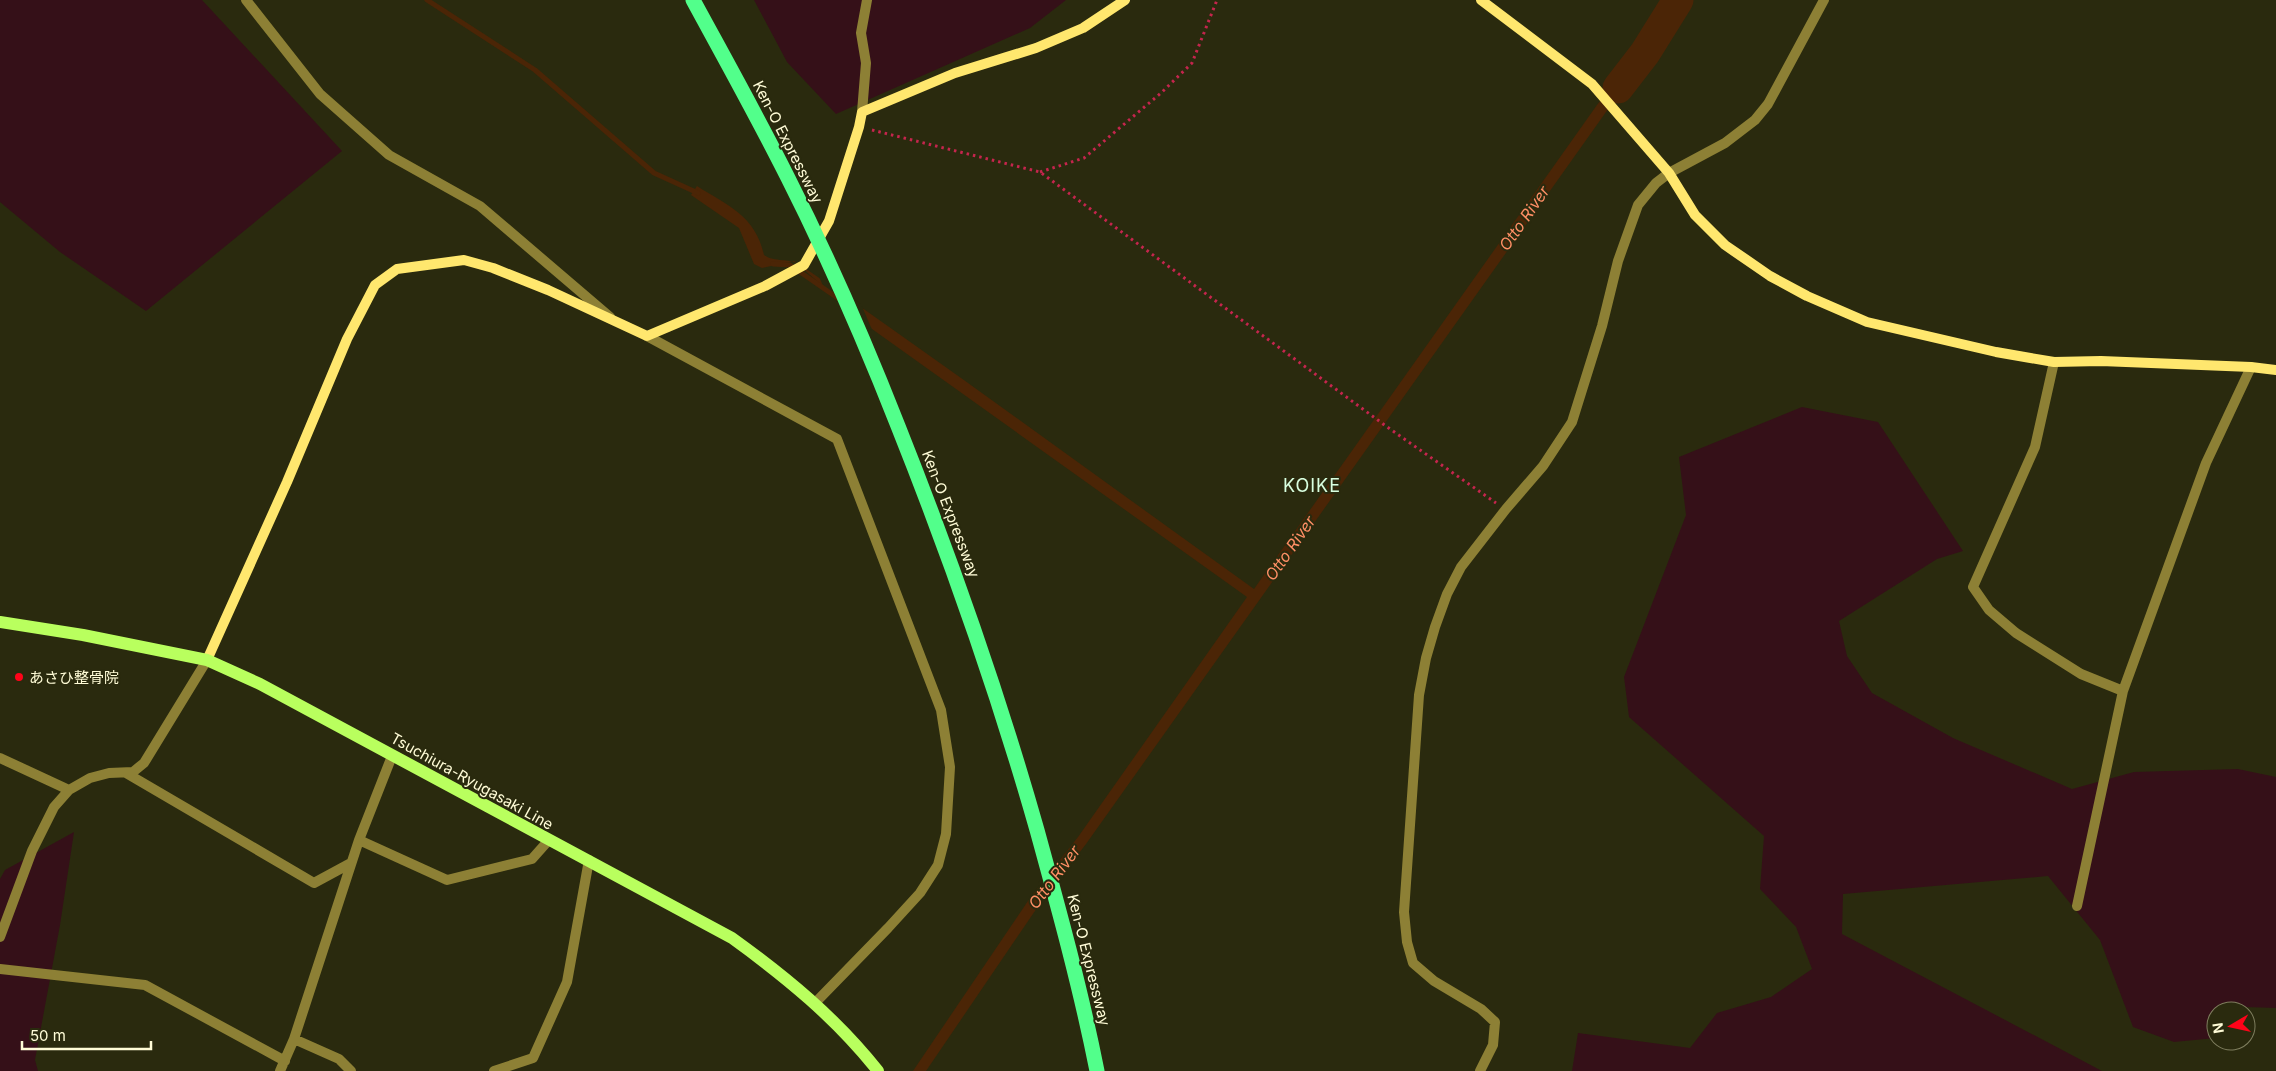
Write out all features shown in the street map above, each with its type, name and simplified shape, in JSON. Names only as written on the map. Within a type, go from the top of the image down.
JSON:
[{"type":"highway","name":"Ken-O Expressway","points":[[693,0],[790,180],[876,370],[937,526],[971,620],[1018,762],[1059,908],[1097,1071]]},
{"type":"main road","name":"Tsuchiura-Ryugasaki Line","points":[[0,622],[83,634],[207,660],[260,684],[548,841],[589,860],[732,938],[815,1003],[848,1035],[878,1071]]},
{"type":"street","points":[[246,0],[320,94],[389,155],[480,206],[613,319]]},
{"type":"street","points":[[647,336],[765,286],[804,265],[829,221],[859,126],[866,63],[862,33],[867,0]]},
{"type":"street","points":[[862,112],[955,73],[1036,48],[1083,28],[1125,0]]},
{"type":"street","points":[[1481,0],[1592,84],[1669,173],[1695,215],[1725,245],[1770,276],[1807,296],[1867,322],[1996,352],[2054,362],[2101,361],[2251,367],[2276,370]]},
{"type":"street","points":[[1480,1071],[1493,1044],[1495,1022],[1481,1009],[1434,982],[1413,963],[1407,942],[1404,912],[1420,695],[1426,658],[1434,627],[1461,567],[1543,466],[1572,422],[1602,326],[1618,261],[1638,205],[1656,183],[1669,173],[1726,143],[1754,120],[1768,104],[1824,0]]},
{"type":"street","points":[[0,937],[32,851],[54,807],[68,790],[90,778],[109,773],[133,772],[144,763],[207,660],[287,482],[346,339],[375,285],[397,269],[464,260],[520,279],[613,319],[837,439],[941,710],[950,767],[946,834],[938,865],[920,893],[815,1003]]},
{"type":"street","points":[[2054,362],[2035,447],[1973,586],[1989,610],[2016,633],[2081,674],[2123,692]]},
{"type":"street","points":[[2077,906],[2123,692],[2206,463],[2251,367]]},
{"type":"street","points":[[280,1071],[294,1040],[359,840],[392,756]]},
{"type":"street","points":[[0,758],[68,790]]},
{"type":"street","points":[[126,772],[314,883],[351,863]]},
{"type":"street","points":[[359,840],[447,880],[532,859],[548,841]]},
{"type":"street","points":[[494,1071],[533,1058],[567,982],[589,860]]},
{"type":"street","points":[[0,970],[145,985],[285,1061]]},
{"type":"street","points":[[294,1040],[340,1059],[351,1071]]},
{"type":"path","points":[[1040,172],[1084,158],[1161,93],[1192,63],[1217,0]]},
{"type":"path","points":[[859,126],[1040,172],[1366,409],[1390,429],[1506,510]]},
{"type":"shaded area","points":[[0,0],[202,0],[342,151],[146,311],[60,252],[0,202]]},
{"type":"shaded area","points":[[754,0],[1066,0],[1030,28],[836,114],[787,62]]},
{"type":"shaded area","points":[[1802,407],[1878,422],[1963,551],[1937,559],[1839,621],[1847,656],[1872,693],[1953,738],[2072,789],[2134,772],[2238,769],[2276,777],[2276,1008],[2256,1007],[2256,1001],[2206,1001],[2206,1039],[2174,1042],[2133,1027],[2100,940],[2048,876],[1843,894],[1842,934],[2102,1071],[1572,1071],[1578,1033],[1690,1048],[1717,1013],[1771,997],[1812,969],[1796,927],[1760,889],[1764,836],[1629,717],[1624,677],[1686,515],[1679,457]]},
{"type":"shaded area","points":[[74,832],[60,925],[35,1060],[38,1071],[0,1071],[0,879],[5,870]]},
{"type":"water","points":[[1640,50],[1649,57],[1606,112],[1086,844],[1039,905],[926,1071],[913,1071],[1030,898],[1078,837],[1247,597],[872,329],[796,263],[916,346],[1254,589],[1597,105]]},
{"type":"water","points":[[697,186],[739,213],[747,221],[760,241],[764,255],[773,259],[792,262],[762,268],[754,264],[739,228],[691,195]]},
{"type":"pier","points":[[818,274],[861,304],[873,332],[825,291]]},
{"type":"pier","points":[[1059,856],[1065,876],[1043,904],[1038,883]]},
{"type":"waterway","points":[[427,0],[535,70],[654,173],[698,193]]},
{"type":"waterway","name":"Otto River","points":[[1618,88],[1645,53],[1678,0]]},
{"type":"waterway","points":[[773,264],[790,265],[839,299]]},
{"type":"place","name":"あさひ整骨院","points":[[19,677]]},
{"type":"district","name":"KOIKE","points":[[1312,485]]}]
